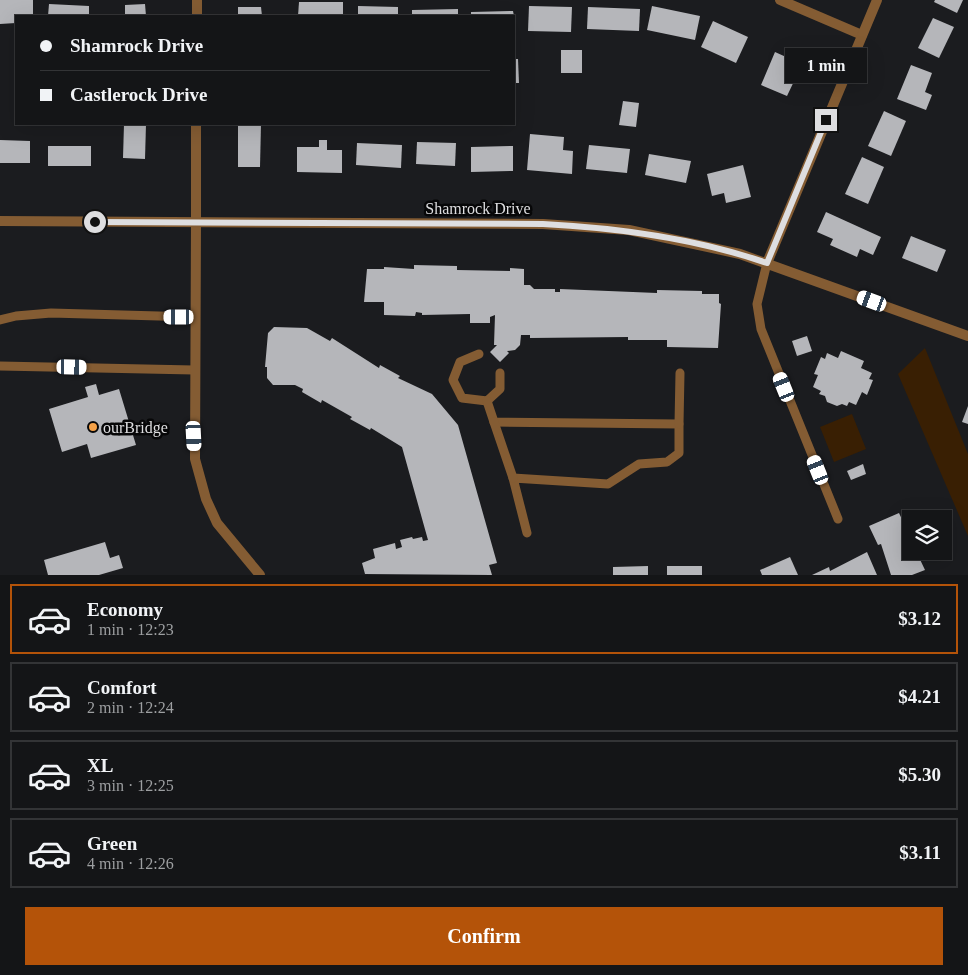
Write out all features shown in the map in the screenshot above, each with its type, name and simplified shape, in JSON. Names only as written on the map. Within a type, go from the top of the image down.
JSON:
[{"type":"street","points":[[197,0],[197,15]]},
{"type":"street","points":[[780,0],[862,36]]},
{"type":"street","points":[[767,263],[877,0]]},
{"type":"street","points":[[196,125],[195,459],[203,492],[217,523],[259,574],[271,575]]},
{"type":"street","name":"Shamrock Drive","points":[[0,221],[543,224],[601,227],[664,236],[740,254],[968,336]]},
{"type":"lane","points":[[767,263],[758,304],[760,328],[838,519]]},
{"type":"lane","points":[[0,320],[16,316],[51,313],[195,317]]},
{"type":"lane","points":[[479,354],[460,362],[453,380],[462,398],[487,401],[500,389],[500,373]]},
{"type":"lane","points":[[0,366],[194,370]]},
{"type":"lane","points":[[513,478],[608,484],[639,464],[668,462],[679,453],[680,373]]},
{"type":"lane","points":[[487,401],[513,478],[527,533]]},
{"type":"lane","points":[[494,422],[679,424]]},
{"type":"shaded area","points":[[925,348],[968,454],[968,536],[898,374]]},
{"type":"shaded area","points":[[852,414],[866,449],[834,462],[820,427]]},
{"type":"building","points":[[0,0],[33,0],[33,15],[15,15],[15,23],[0,24]]},
{"type":"building","points":[[935,0],[963,0],[957,13],[934,2]]},
{"type":"building","points":[[299,2],[343,2],[343,15],[298,15]]},
{"type":"building","points":[[49,4],[89,6],[89,15],[48,15]]},
{"type":"building","points":[[145,4],[146,15],[125,15],[125,5]]},
{"type":"building","points":[[358,6],[398,7],[398,15],[358,15]]},
{"type":"building","points":[[529,6],[572,7],[571,32],[528,31]]},
{"type":"building","points":[[652,6],[700,16],[695,40],[647,30]]},
{"type":"building","points":[[238,7],[261,7],[262,15],[238,15]]},
{"type":"building","points":[[588,7],[640,9],[639,31],[587,29]]},
{"type":"building","points":[[458,9],[458,15],[412,15],[412,10]]},
{"type":"building","points":[[513,11],[514,15],[471,15],[471,12]]},
{"type":"building","points":[[933,18],[954,27],[939,58],[918,48]]},
{"type":"building","points":[[713,21],[748,37],[736,63],[701,47]]},
{"type":"building","points":[[561,50],[582,50],[582,73],[561,73]]},
{"type":"building","points":[[775,52],[795,61],[791,73],[797,75],[787,96],[761,85]]},
{"type":"building","points":[[515,59],[518,59],[519,83],[515,83]]},
{"type":"building","points":[[911,65],[932,73],[925,92],[932,95],[926,110],[897,99]]},
{"type":"building","points":[[623,101],[639,103],[636,127],[619,125]]},
{"type":"building","points":[[884,111],[906,121],[891,156],[868,146]]},
{"type":"building","points":[[124,125],[146,125],[145,159],[123,158]]},
{"type":"building","points":[[238,125],[261,125],[260,167],[238,167]]},
{"type":"building","points":[[530,134],[564,137],[563,150],[573,151],[572,174],[527,170]]},
{"type":"building","points":[[0,140],[30,141],[30,163],[0,163]]},
{"type":"building","points":[[319,140],[327,140],[327,150],[342,150],[342,173],[297,172],[297,147],[319,147]]},
{"type":"building","points":[[417,142],[456,143],[455,166],[416,164]]},
{"type":"building","points":[[357,143],[402,145],[401,168],[356,165]]},
{"type":"building","points":[[589,145],[630,149],[627,173],[586,169]]},
{"type":"building","points":[[48,146],[91,146],[91,166],[48,166]]},
{"type":"building","points":[[513,146],[513,171],[471,172],[471,147]]},
{"type":"building","points":[[649,154],[691,161],[686,183],[645,175]]},
{"type":"building","points":[[862,157],[884,167],[868,204],[845,194]]},
{"type":"building","points":[[743,165],[751,197],[726,203],[724,193],[712,196],[707,174]]},
{"type":"building","points":[[826,212],[881,237],[873,255],[860,249],[857,257],[830,245],[833,239],[817,232]]},
{"type":"building","points":[[911,236],[946,250],[937,272],[902,258]]},
{"type":"building","points":[[414,265],[457,266],[457,270],[510,271],[510,268],[524,269],[524,285],[530,285],[534,289],[555,289],[555,292],[560,292],[560,289],[657,293],[657,290],[702,291],[702,294],[719,294],[719,303],[721,304],[718,348],[667,347],[667,340],[628,340],[628,337],[530,338],[530,335],[521,335],[520,345],[515,350],[507,351],[509,353],[500,362],[490,352],[497,345],[494,345],[495,315],[490,317],[490,323],[470,323],[470,314],[422,315],[422,313],[416,312],[415,316],[384,315],[384,302],[364,302],[367,269],[384,269],[384,267],[414,269]]},
{"type":"building","points":[[274,327],[307,328],[330,341],[332,338],[379,368],[380,365],[400,376],[398,378],[432,394],[458,425],[497,563],[489,565],[492,575],[365,574],[362,563],[375,558],[373,549],[395,543],[396,549],[402,547],[400,540],[412,537],[413,539],[422,537],[423,541],[428,540],[402,447],[371,428],[370,430],[350,419],[352,417],[322,400],[321,403],[302,392],[303,389],[295,385],[273,385],[267,378],[267,367],[265,367],[268,333]]},
{"type":"building","points":[[807,336],[812,351],[797,356],[792,341]]},
{"type":"building","points":[[841,351],[864,361],[861,368],[872,373],[869,379],[873,380],[867,395],[862,392],[856,405],[849,402],[847,406],[842,404],[837,406],[827,402],[825,396],[819,394],[821,391],[813,387],[818,375],[814,374],[821,357],[825,359],[827,353],[838,358]]},
{"type":"building","name":"ourBridge","points":[[96,384],[99,395],[119,389],[136,445],[91,458],[87,444],[62,452],[49,409],[88,397],[85,387]]},
{"type":"building","points":[[968,406],[968,424],[962,422]]},
{"type":"building","points":[[863,464],[866,474],[851,480],[847,471]]},
{"type":"building","points":[[899,513],[902,519],[902,560],[920,560],[925,570],[912,575],[891,575],[881,544],[878,545],[869,526]]},
{"type":"building","points":[[105,542],[110,558],[119,555],[123,568],[99,575],[48,575],[44,560]]},
{"type":"building","points":[[867,552],[877,575],[812,575],[829,567],[830,571]]},
{"type":"building","points":[[790,557],[798,575],[762,575],[760,570]]},
{"type":"building","points":[[648,566],[648,575],[613,575],[613,567]]},
{"type":"building","points":[[667,566],[702,566],[702,575],[667,575]]},
{"type":"place","name":"ourBridge","points":[[93,427]]},
{"type":"route","points":[[95,222],[543,224],[601,227],[664,236],[740,254],[767,263],[826,120]]}]
